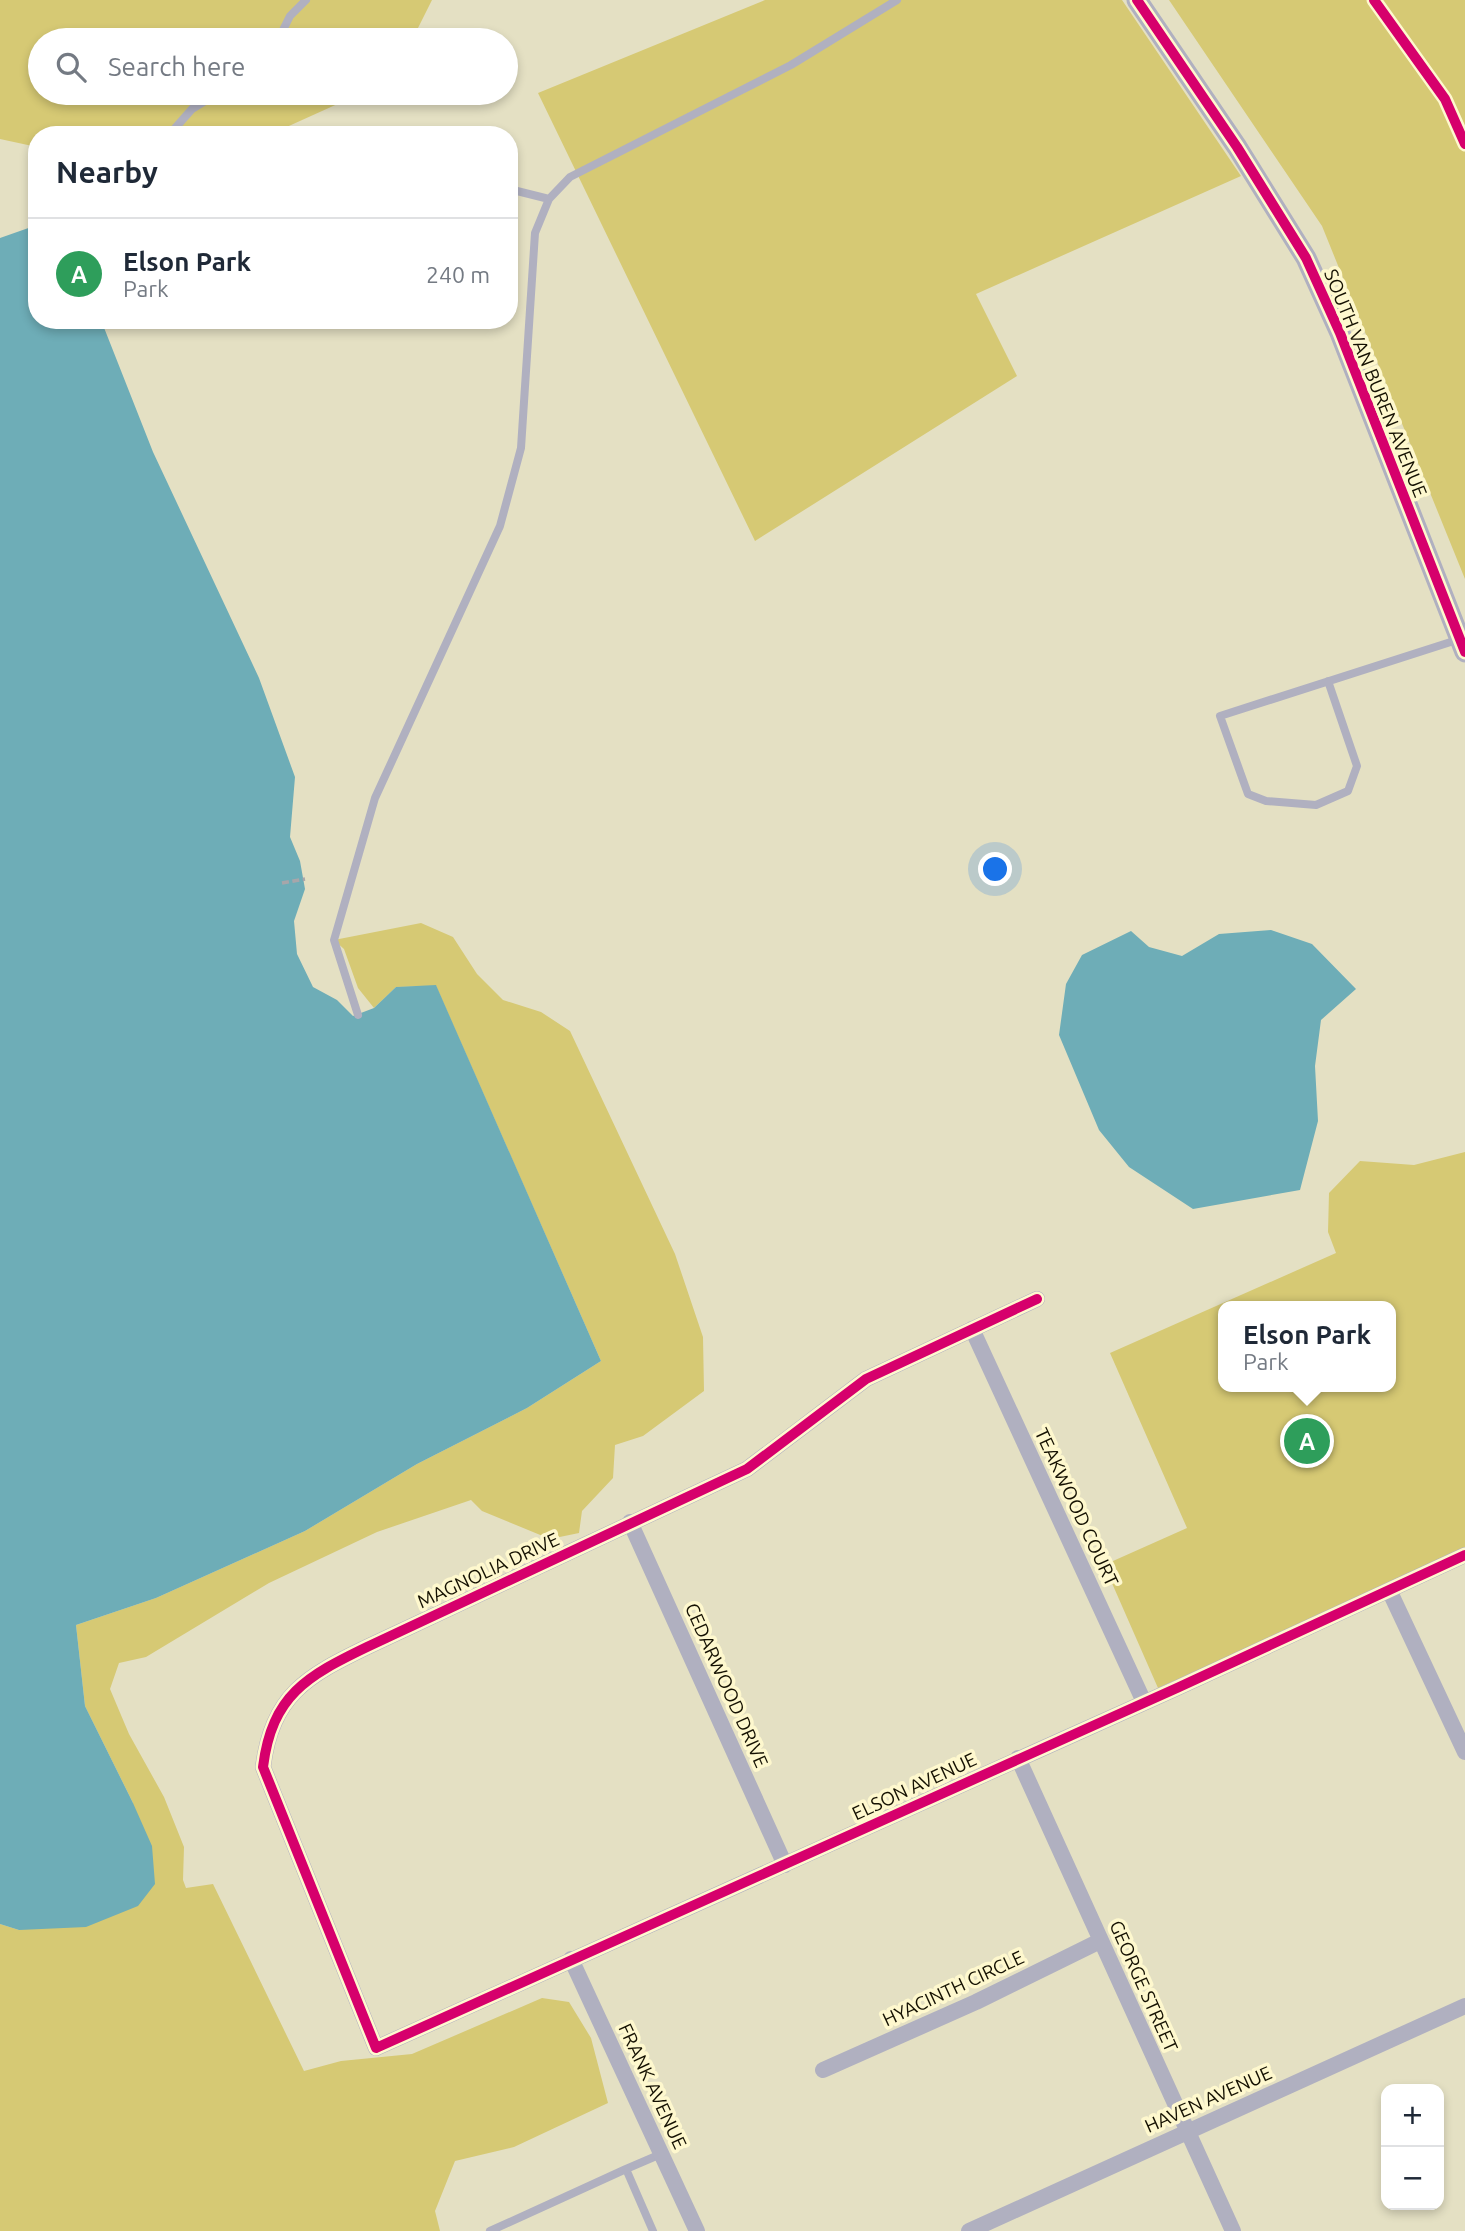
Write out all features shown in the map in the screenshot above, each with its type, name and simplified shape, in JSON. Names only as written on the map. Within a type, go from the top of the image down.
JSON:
[{"type":"street","name":"SOUTH VAN BUREN AVENUE","points":[[1137,0],[1281,216],[1311,269],[1340,333],[1462,646]]},
{"type":"street","name":"MAGNOLIA DRIVE","points":[[376,2048],[262,1767],[272,1724],[299,1686],[330,1665],[747,1469],[866,1379],[1037,1299]]},
{"type":"street","name":"TEAKWOOD COURT","points":[[972,1329],[1144,1702]]},
{"type":"street","name":"CEDARWOOD DRIVE","points":[[630,1522],[785,1865]]},
{"type":"street","name":"ELSON AVENUE","points":[[376,2048],[1465,1555]]},
{"type":"street","points":[[1388,1590],[1465,1752]]},
{"type":"street","name":"GEORGE STREET","points":[[1018,1758],[1233,2231]]},
{"type":"street","name":"HYACINTH CIRCLE","points":[[823,2070],[976,2002],[1100,1941]]},
{"type":"street","name":"FRANK AVENUE","points":[[570,1959],[697,2231]]},
{"type":"street","name":"HAVEN AVENUE","points":[[969,2231],[1465,2006]]},
{"type":"lane","points":[[284,28],[290,16],[306,0]]},
{"type":"lane","points":[[358,1015],[334,940],[374,798],[500,526],[521,448],[535,233],[549,200],[570,177],[791,65],[897,0]]},
{"type":"lane","points":[[177,126],[198,105]]},
{"type":"lane","points":[[518,191],[549,200]]},
{"type":"lane","points":[[1328,681],[1357,766],[1348,790],[1316,805],[1266,801],[1248,794],[1220,716],[1328,681],[1462,646]]},
{"type":"lane","points":[[490,2231],[661,2154]]},
{"type":"lane","points":[[626,2169],[653,2231]]},
{"type":"path","points":[[282,883],[305,879]]},
{"type":"shaded area","points":[[0,0],[432,0],[418,28],[28,28],[28,105],[335,105],[289,126],[28,126],[28,145],[0,139]]},
{"type":"shaded area","points":[[765,0],[1122,0],[1241,176],[976,294],[1017,376],[755,541],[538,93]]},
{"type":"shaded area","points":[[1169,0],[1465,0],[1465,579],[1322,226]]},
{"type":"shaded area","points":[[421,923],[453,937],[477,974],[503,1000],[541,1012],[570,1031],[675,1254],[703,1337],[704,1391],[643,1436],[615,1445],[613,1478],[582,1511],[579,1533],[550,1539],[482,1511],[471,1500],[377,1532],[269,1583],[146,1657],[119,1663],[110,1689],[129,1734],[164,1797],[184,1847],[183,1880],[186,1888],[213,1884],[304,2071],[341,2061],[412,2054],[542,1998],[569,2002],[591,2038],[608,2103],[514,2147],[455,2161],[435,2211],[440,2231],[0,2231],[0,1924],[19,1930],[133,1803],[85,1706],[76,1625],[156,1598],[305,1531],[417,1464],[527,1408],[601,1361],[436,986],[396,987],[374,1008],[358,988],[344,949],[334,940]]},
{"type":"shaded area","points":[[1465,1152],[1465,1553],[1158,1688],[1104,1565],[1187,1528],[1110,1353],[1218,1305],[1218,1392],[1396,1392],[1396,1301],[1228,1301],[1336,1253],[1328,1232],[1329,1193],[1360,1161],[1414,1165]]},
{"type":"water","points":[[28,228],[28,329],[105,329],[153,452],[259,678],[295,777],[290,837],[300,861],[305,889],[294,921],[297,954],[313,987],[337,1000],[353,1016],[374,1008],[396,987],[436,985],[601,1361],[527,1408],[417,1464],[305,1531],[156,1598],[76,1625],[85,1706],[152,1846],[155,1884],[138,1906],[86,1927],[19,1930],[0,1924],[0,238]]},
{"type":"water","points":[[1271,930],[1312,944],[1356,989],[1321,1020],[1315,1066],[1318,1121],[1300,1190],[1193,1209],[1129,1167],[1099,1130],[1059,1035],[1066,984],[1082,955],[1131,931],[1149,947],[1182,956],[1219,934]]},
{"type":"cycle path","points":[[1137,0],[1237,147],[1306,258],[1340,333],[1465,652]]},
{"type":"cycle path","points":[[1374,0],[1445,99],[1465,144]]},
{"type":"cycle path","points":[[1037,1299],[866,1379],[747,1469],[367,1647],[327,1668],[296,1691],[275,1722],[263,1767],[376,2048],[1177,1688],[1465,1555]]},
{"type":"place","name":"Elson Park","points":[[1307,1441]]}]
